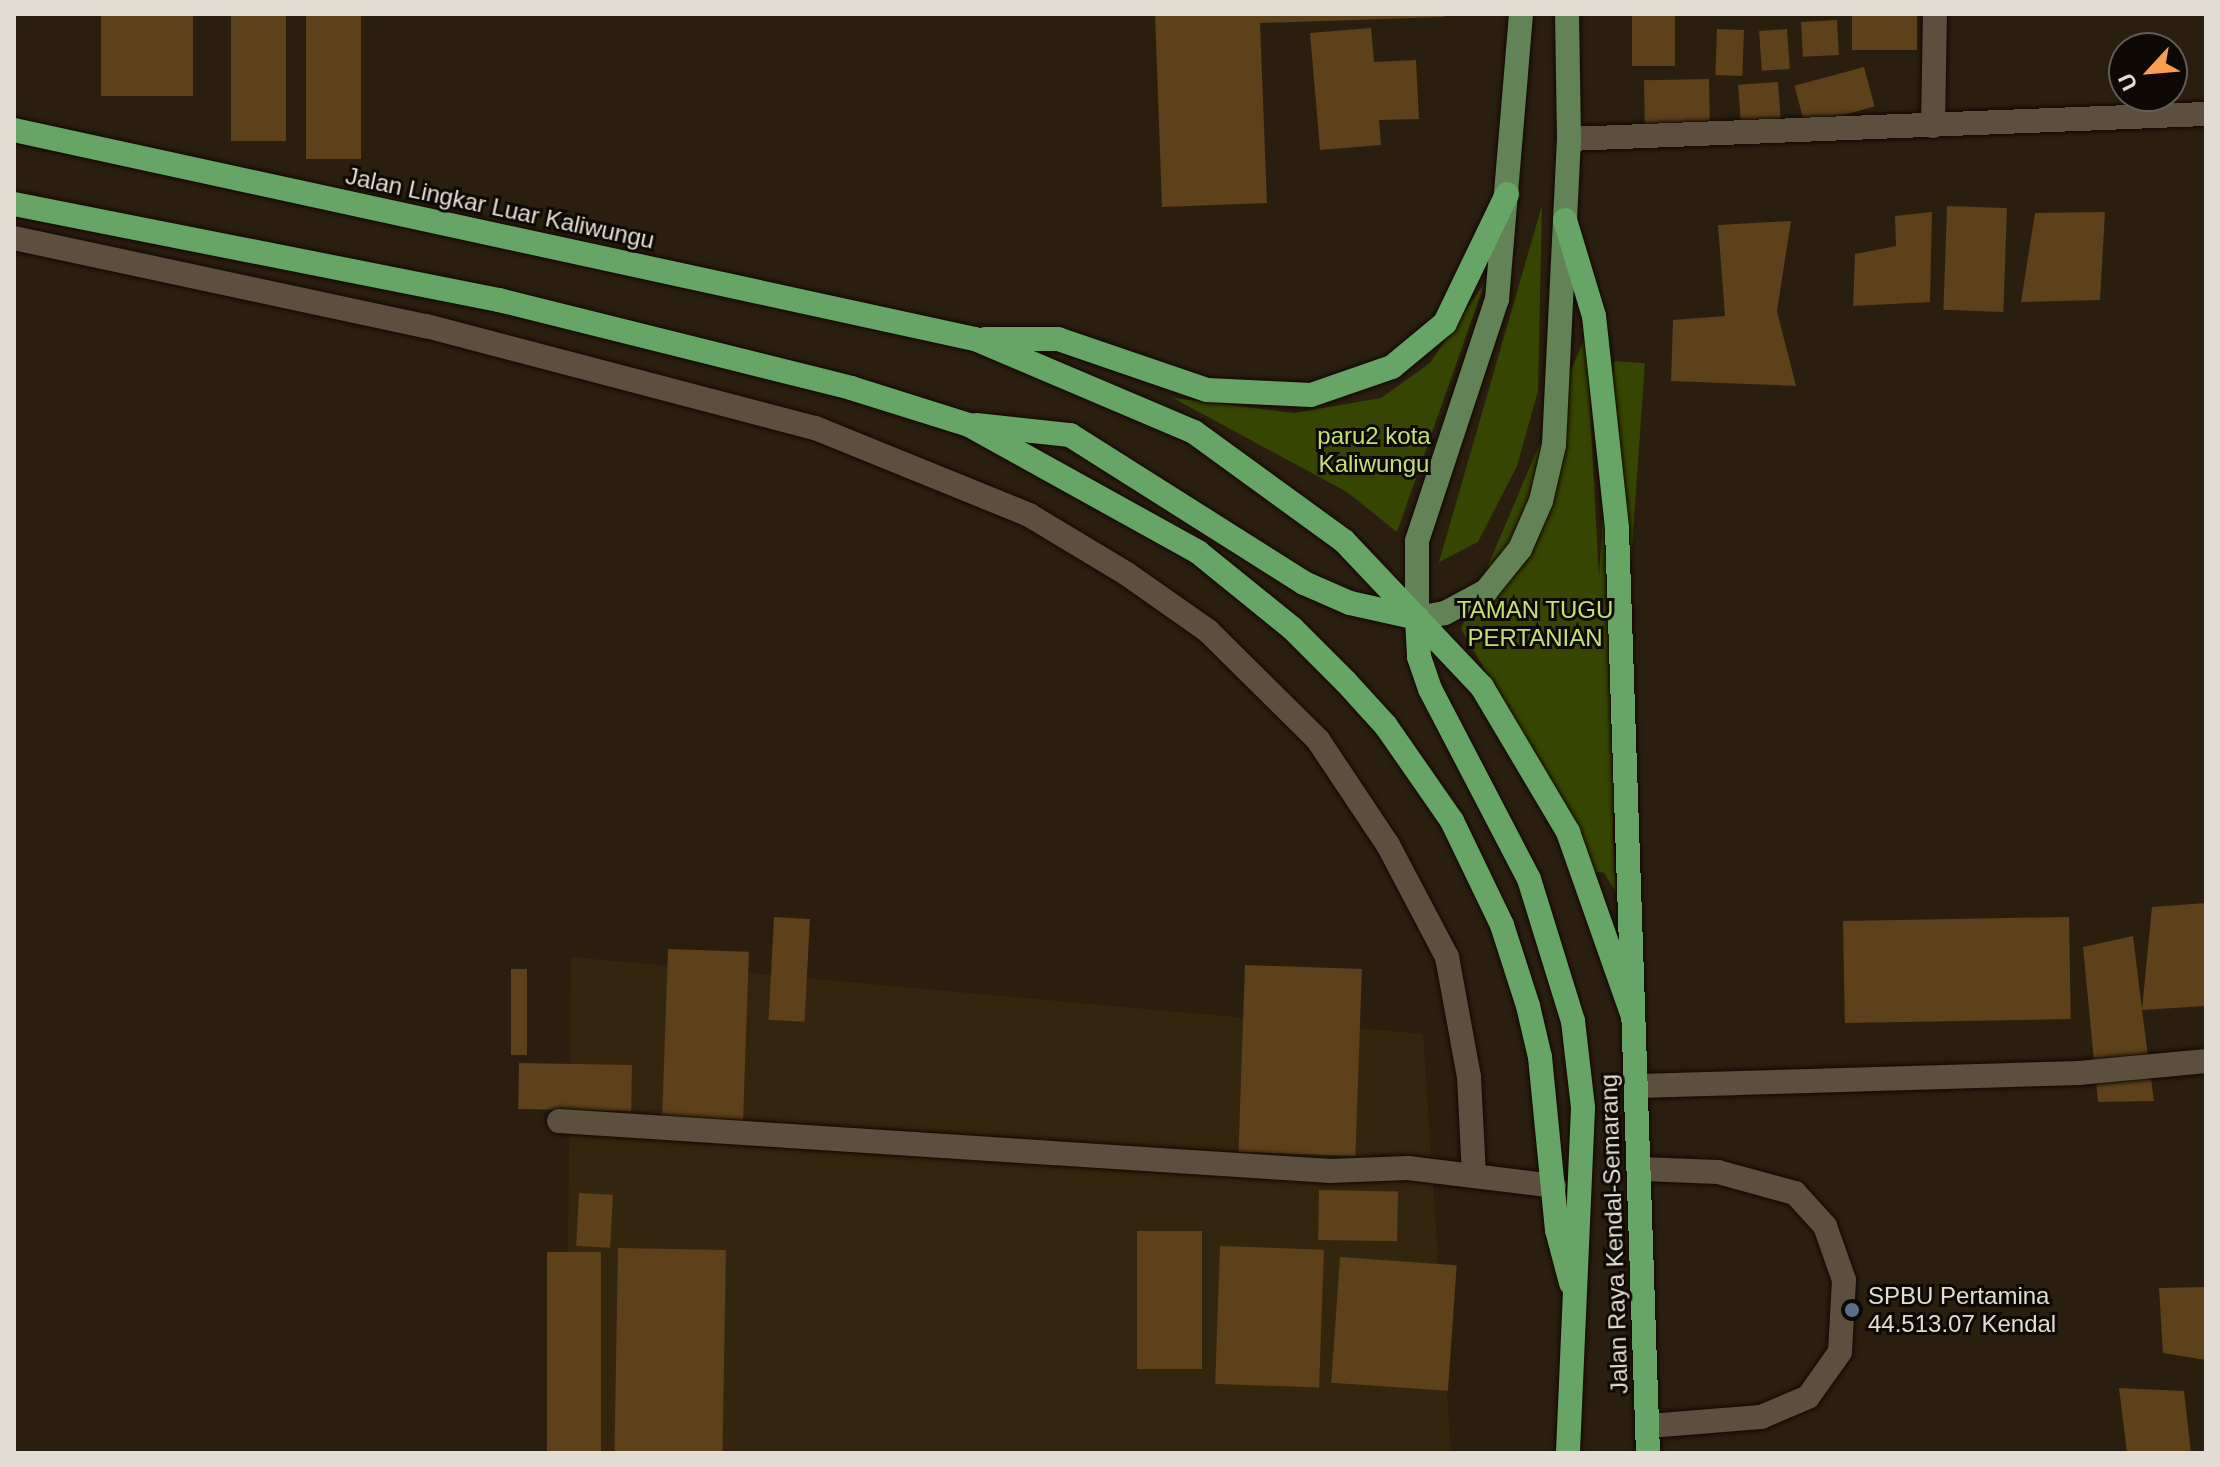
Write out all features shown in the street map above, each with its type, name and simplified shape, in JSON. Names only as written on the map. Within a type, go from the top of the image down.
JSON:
[{"type":"highway","name":"Jalan Lingkar Luar Kaliwungu","points":[[14,130],[975,339]]},
{"type":"highway","points":[[975,339],[1058,339],[1207,390],[1311,395],[1392,367],[1445,323],[1507,194]]},
{"type":"highway","points":[[14,204],[499,300],[754,362],[969,425],[1070,435],[1304,583],[1350,603],[1417,618]]},
{"type":"highway","points":[[1565,220],[1594,316],[1617,529],[1632,1014]]},
{"type":"highway","points":[[975,339],[1147,408],[1243,462],[1344,541],[1482,687],[1526,754],[1598,906],[1632,1014]]},
{"type":"highway","points":[[969,425],[1198,552],[1292,628],[1386,726],[1452,821],[1502,925],[1540,1057],[1554,1186],[1571,1283]]},
{"type":"highway","points":[[1417,618],[1419,657],[1430,689],[1529,879],[1573,1021],[1583,1108],[1571,1283]]},
{"type":"highway","name":"Jalan Raya Kendal-Semarang","points":[[1632,1014],[1639,1086],[1648,1453]]},
{"type":"highway","name":"Jalan Raya Kendal-Semarang","points":[[1568,1453],[1571,1283]]},
{"type":"main road","points":[[1521,14],[1497,299],[1417,541],[1417,618],[1445,613],[1486,591],[1520,549],[1541,501],[1554,445],[1569,139],[1567,14]]},
{"type":"street","points":[[1933,126],[1935,14]]},
{"type":"street","points":[[1569,139],[2206,114]]},
{"type":"street","points":[[14,238],[426,326],[815,428],[1029,515],[1127,574],[1208,631],[1318,740],[1388,845],[1447,957],[1469,1077],[1474,1176]]},
{"type":"street","points":[[1639,1086],[2079,1073],[2206,1061]]},
{"type":"street","points":[[559,1121],[1474,1176],[1554,1186]]},
{"type":"street","points":[[1641,1169],[1718,1172],[1795,1193],[1825,1226],[1844,1280],[1840,1352],[1808,1397],[1761,1417],[1648,1426]]},
{"type":"shaded area","points":[[571,957],[1423,1034],[1451,1453],[566,1453]]},
{"type":"green space","points":[[1542,205],[1538,391],[1517,466],[1478,542],[1439,562]]},
{"type":"green space","name":"paru2 kota Kaliwungu","points":[[1485,282],[1397,532],[1347,492],[1173,398],[1294,413],[1381,398],[1430,363]]},
{"type":"green space","name":"TAMAN TUGU PERTANIAN","points":[[1586,335],[1616,893],[1461,629]]},
{"type":"green space","points":[[1614,361],[1645,363],[1609,873],[1578,871]]},
{"type":"building","points":[[101,14],[193,14],[193,96],[101,96]]},
{"type":"building","points":[[231,14],[286,14],[286,141],[231,141]]},
{"type":"building","points":[[306,14],[361,14],[361,159],[306,159]]},
{"type":"building","points":[[1155,14],[1444,14],[1444,17],[1260,23],[1267,203],[1162,207]]},
{"type":"building","points":[[1632,14],[1675,14],[1675,66],[1632,66]]},
{"type":"building","points":[[1852,14],[1917,14],[1917,50],[1852,50]]},
{"type":"building","points":[[1837,20],[1839,55],[1803,57],[1801,22]]},
{"type":"building","points":[[1371,28],[1374,62],[1416,60],[1419,119],[1379,120],[1381,145],[1320,150],[1310,33]]},
{"type":"building","points":[[1717,29],[1744,30],[1742,76],[1715,75]]},
{"type":"building","points":[[1787,29],[1790,69],[1762,71],[1759,31]]},
{"type":"building","points":[[1864,67],[1875,107],[1805,125],[1794,86]]},
{"type":"building","points":[[1709,79],[1710,132],[1645,133],[1644,80]]},
{"type":"building","points":[[1778,82],[1781,129],[1741,132],[1738,85]]},
{"type":"building","points":[[1947,206],[2007,208],[2003,312],[1943,310]]},
{"type":"building","points":[[1932,212],[1930,302],[1853,306],[1855,254],[1896,246],[1895,216]]},
{"type":"building","points":[[2105,212],[2100,300],[2021,302],[2035,213]]},
{"type":"building","points":[[1791,221],[1777,311],[1796,386],[1671,381],[1673,320],[1725,316],[1718,225]]},
{"type":"building","points":[[2206,903],[2206,1006],[2142,1010],[2154,1101],[2098,1102],[2083,947],[2133,936],[2142,1009],[2152,907]]},
{"type":"building","points":[[774,917],[810,919],[805,1022],[769,1020]]},
{"type":"building","points":[[2069,917],[2071,1019],[1845,1023],[1843,921]]},
{"type":"building","points":[[668,949],[749,952],[743,1120],[662,1117]]},
{"type":"building","points":[[1245,965],[1362,969],[1355,1156],[1238,1152]]},
{"type":"building","points":[[511,969],[527,969],[527,1055],[511,1055]]},
{"type":"building","points":[[519,1063],[632,1065],[631,1111],[518,1109]]},
{"type":"building","points":[[1319,1190],[1398,1191],[1397,1241],[1318,1240]]},
{"type":"building","points":[[579,1193],[613,1195],[610,1248],[576,1246]]},
{"type":"building","points":[[1137,1231],[1202,1231],[1202,1369],[1137,1369]]},
{"type":"building","points":[[1220,1246],[1324,1250],[1319,1388],[1215,1384]]},
{"type":"building","points":[[618,1248],[726,1250],[722,1453],[614,1453]]},
{"type":"building","points":[[547,1252],[601,1252],[601,1453],[547,1453]]},
{"type":"building","points":[[1340,1257],[1457,1265],[1448,1391],[1331,1383]]},
{"type":"building","points":[[2204,1287],[2206,1360],[2163,1353],[2159,1288]]},
{"type":"building","points":[[2119,1388],[2184,1391],[2191,1453],[2127,1453]]},
{"type":"place","name":"SPBU Pertamina 44.513.07 Kendal","points":[[1852,1310]]}]
